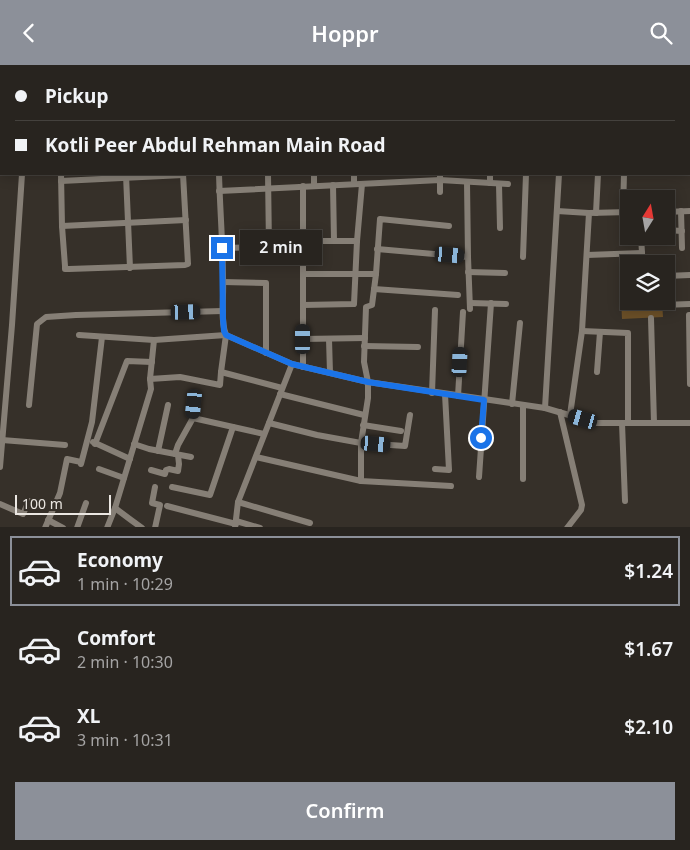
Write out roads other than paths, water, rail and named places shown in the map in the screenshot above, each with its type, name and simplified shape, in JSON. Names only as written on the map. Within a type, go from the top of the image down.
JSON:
[{"type":"street","points":[[0,467],[22,175]]},
{"type":"street","points":[[183,175],[188,263],[185,265],[130,268],[65,269],[61,177],[126,176],[183,175]]},
{"type":"street","points":[[150,379],[180,377],[220,385],[226,335],[223,311],[219,175]]},
{"type":"street","points":[[268,175],[269,247]]},
{"type":"street","points":[[314,175],[314,186]]},
{"type":"street","points":[[354,175],[354,184]]},
{"type":"street","points":[[396,175],[396,182]]},
{"type":"street","points":[[490,175],[490,183]]},
{"type":"street","points":[[523,257],[526,175]]},
{"type":"street","points":[[545,408],[559,175]]},
{"type":"street","points":[[570,415],[582,331],[587,255],[598,175]]},
{"type":"street","points":[[624,175],[625,190]]},
{"type":"street","points":[[126,176],[130,268]]},
{"type":"street","points":[[219,191],[396,182],[440,177],[467,182],[508,185]]},
{"type":"street","points":[[440,177],[440,192]]},
{"type":"street","points":[[467,182],[470,306],[491,303],[506,304]]},
{"type":"street","points":[[303,305],[354,304],[362,184]]},
{"type":"street","points":[[499,184],[500,228]]},
{"type":"street","points":[[334,185],[334,241]]},
{"type":"street","points":[[303,186],[303,367]]},
{"type":"street","points":[[557,211],[620,212]]},
{"type":"street","points":[[675,211],[690,211]]},
{"type":"street","points":[[681,211],[682,247]]},
{"type":"street","points":[[361,481],[360,443],[368,399],[368,382],[364,362],[366,307],[372,305],[380,219],[450,226]]},
{"type":"street","points":[[62,226],[186,220]]},
{"type":"street","points":[[675,231],[682,231]]},
{"type":"street","points":[[222,248],[357,241]]},
{"type":"street","points":[[587,255],[642,253],[642,245]]},
{"type":"street","points":[[378,249],[468,257]]},
{"type":"street","points":[[468,272],[505,273]]},
{"type":"street","points":[[303,274],[376,274]]},
{"type":"street","points":[[675,276],[690,275]]},
{"type":"street","points":[[223,282],[266,283],[266,353]]},
{"type":"street","points":[[374,289],[458,295]]},
{"type":"street","points":[[479,477],[491,303]]},
{"type":"street","points":[[675,305],[690,304]]},
{"type":"street","points":[[432,393],[435,310]]},
{"type":"street","points":[[29,405],[37,324],[46,317],[223,311]]},
{"type":"street","points":[[458,396],[462,312]]},
{"type":"street","points":[[689,315],[690,384]]},
{"type":"street","points":[[651,319],[654,423]]},
{"type":"street","points":[[512,404],[520,323]]},
{"type":"street","points":[[582,331],[628,333],[625,501]]},
{"type":"street","points":[[597,372],[600,332]]},
{"type":"street","points":[[79,335],[154,340],[226,335],[292,364],[368,382],[432,393],[545,408],[596,423],[690,423]]},
{"type":"street","points":[[45,527],[60,493],[67,459],[81,463],[92,422],[102,337]]},
{"type":"street","points":[[303,339],[365,338]]},
{"type":"street","points":[[329,339],[330,373]]},
{"type":"street","points":[[107,527],[116,508],[151,389],[150,379],[154,340]]},
{"type":"street","points":[[364,346],[418,347]]},
{"type":"street","points":[[95,443],[127,361],[152,361]]},
{"type":"street","points":[[236,524],[238,502],[292,364]]},
{"type":"street","points":[[221,372],[364,415]]},
{"type":"street","points":[[435,469],[449,470],[445,394]]},
{"type":"street","points":[[151,470],[165,474],[166,470],[169,469],[178,471],[178,445],[193,418],[194,404]]},
{"type":"street","points":[[158,451],[168,405]]},
{"type":"street","points":[[523,405],[524,479]]},
{"type":"street","points":[[560,412],[582,507],[582,510],[566,527]]},
{"type":"street","points":[[269,423],[360,443],[406,446],[410,415]]},
{"type":"street","points":[[193,418],[264,434]]},
{"type":"street","points":[[363,425],[401,431]]},
{"type":"street","points":[[172,487],[210,495],[233,427]]},
{"type":"street","points":[[2,440],[65,445]]},
{"type":"street","points":[[87,440],[130,459]]},
{"type":"street","points":[[134,444],[191,457]]},
{"type":"street","points":[[256,457],[361,481],[451,486]]},
{"type":"street","points":[[100,469],[124,478]]},
{"type":"street","points":[[155,487],[152,503],[160,505],[155,527]]},
{"type":"street","points":[[0,504],[23,514],[29,501]]},
{"type":"street","points":[[238,502],[310,523]]},
{"type":"street","points":[[76,527],[86,503]]},
{"type":"street","points":[[167,506],[236,524],[260,527]]},
{"type":"street","points":[[116,508],[130,521],[142,527]]},
{"type":"street","points":[[48,520],[63,527]]}]
